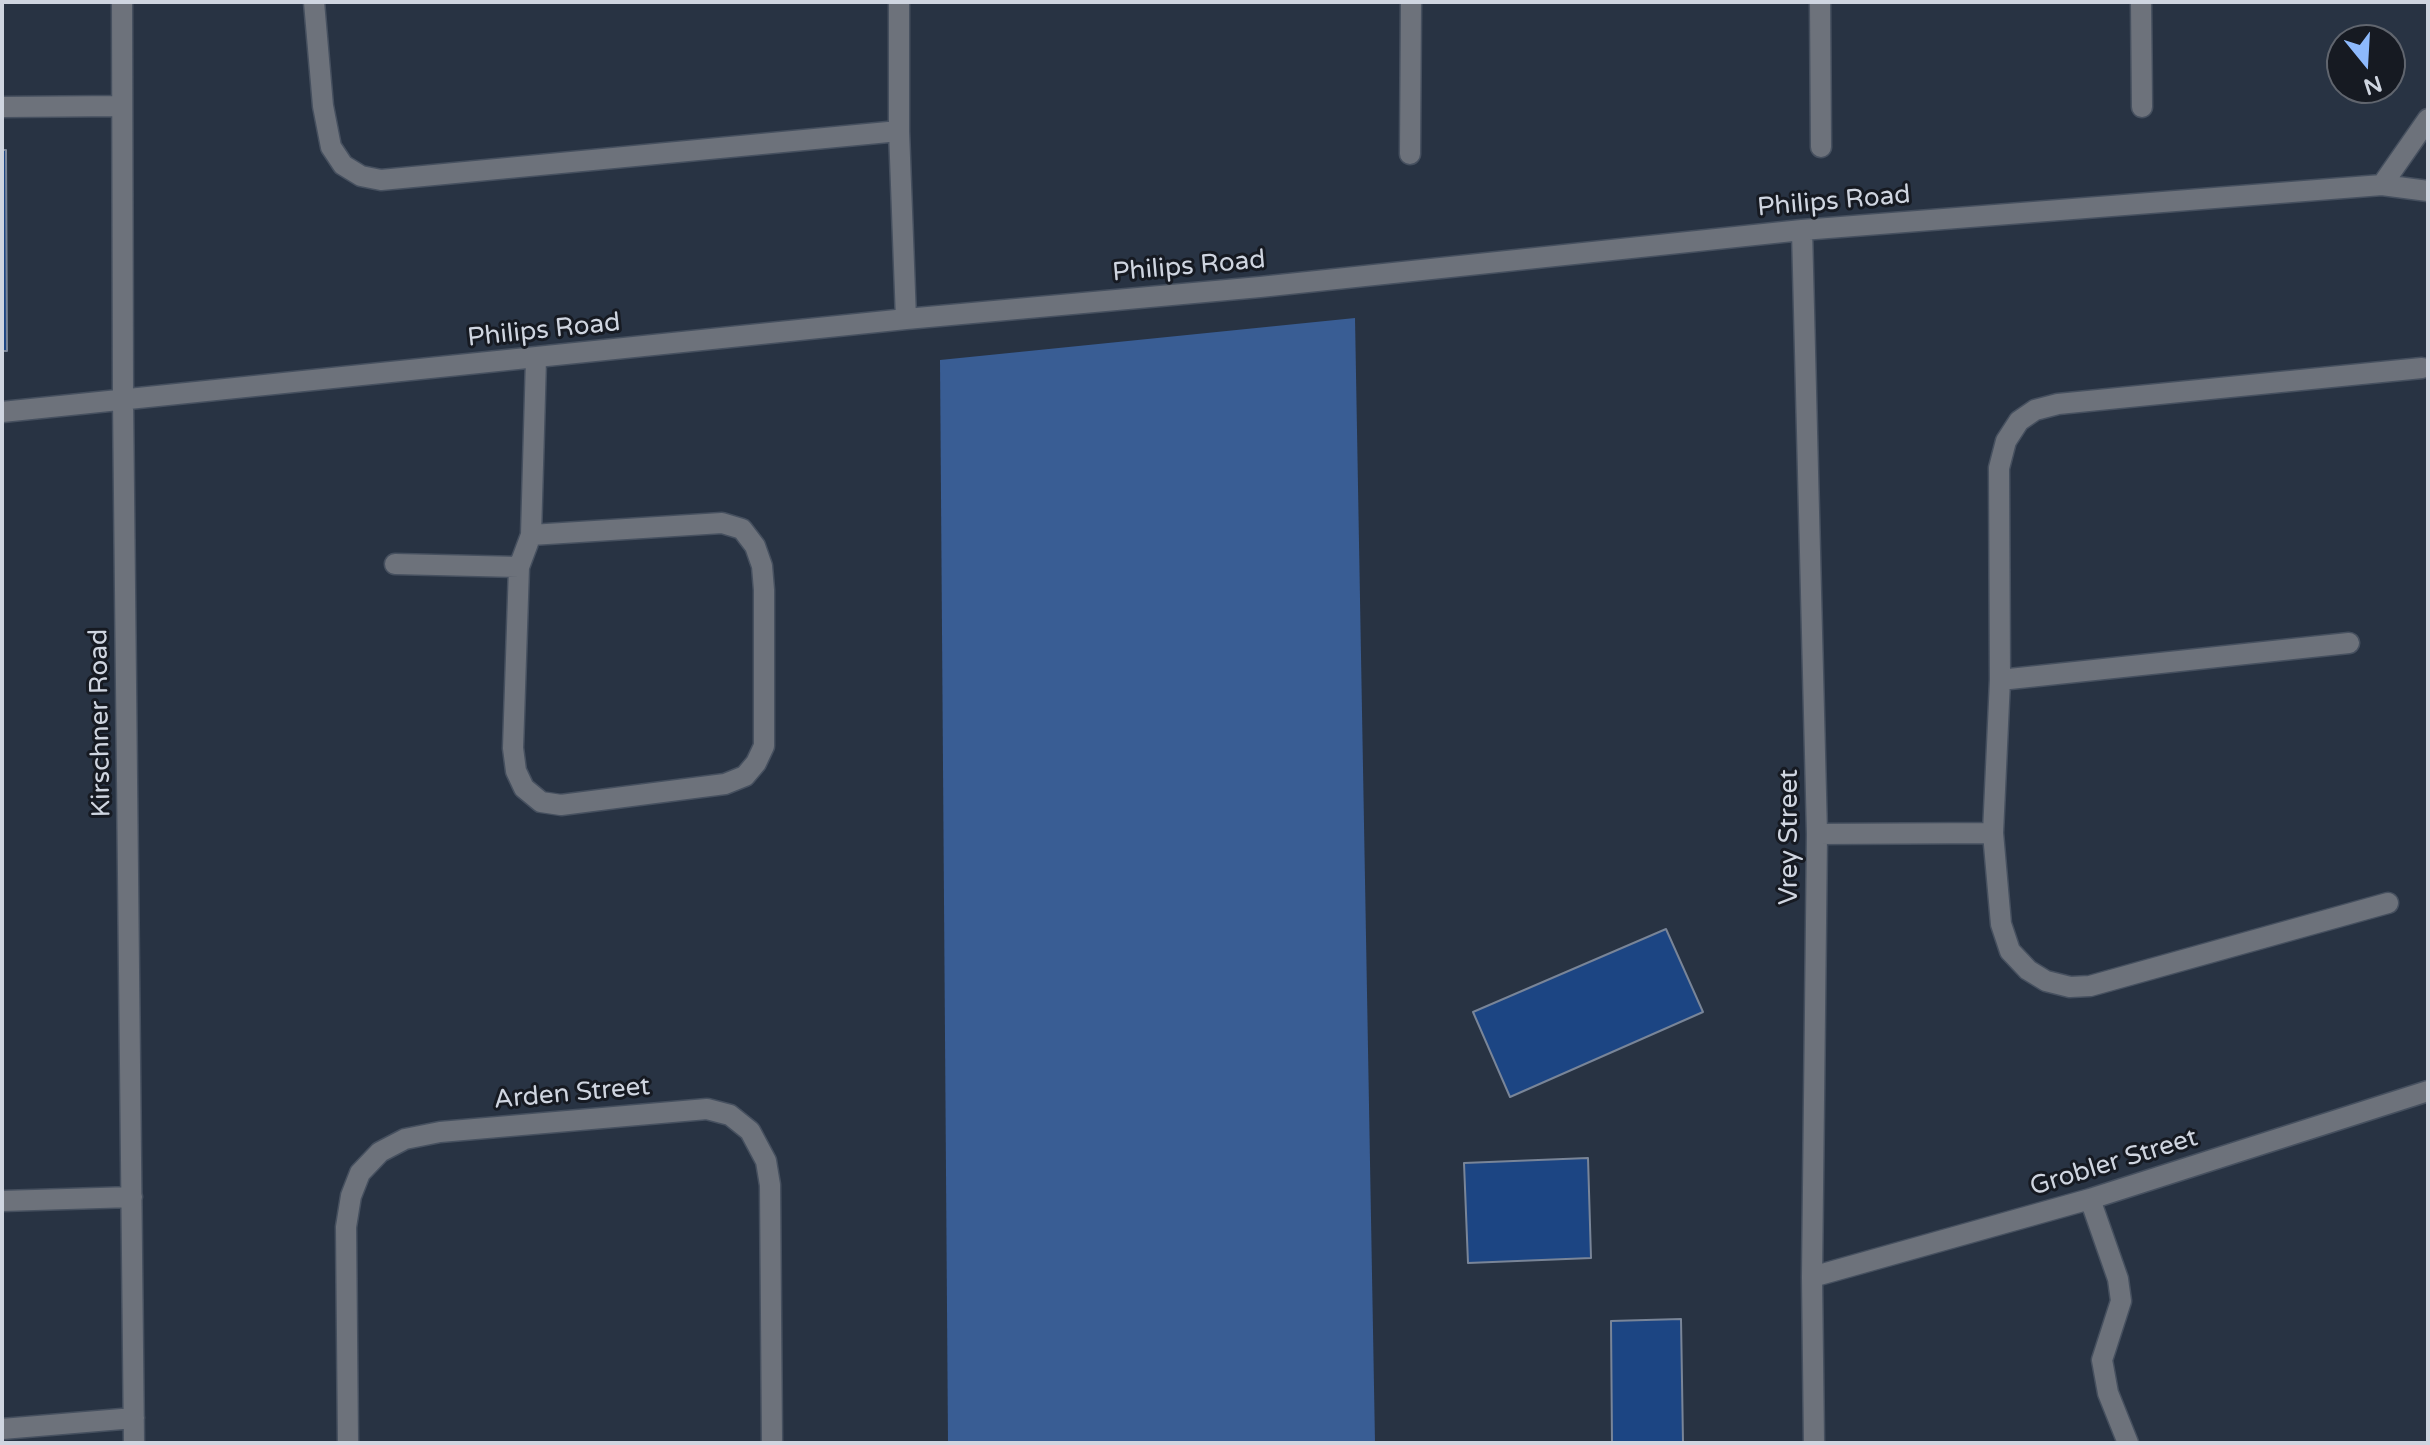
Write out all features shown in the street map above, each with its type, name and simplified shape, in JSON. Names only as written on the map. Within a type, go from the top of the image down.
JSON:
[{"type":"street","name":"Kirschner Road","points":[[122,2],[134,1443]]},
{"type":"street","points":[[314,2],[323,106],[331,147],[343,165],[361,176],[396,179],[899,131]]},
{"type":"street","points":[[899,2],[899,131],[906,319]]},
{"type":"street","points":[[1410,154],[1411,2]]},
{"type":"street","points":[[1820,2],[1821,147]]},
{"type":"street","points":[[2141,2],[2142,107]]},
{"type":"street","points":[[2,107],[122,106]]},
{"type":"street","points":[[2382,185],[2428,119]]},
{"type":"street","name":"Philips Road","points":[[2,412],[1802,230],[2382,185],[2428,191]]},
{"type":"street","name":"Vrey Street","points":[[1802,230],[1817,834],[1812,1277],[1814,1443]]},
{"type":"street","points":[[531,535],[722,523],[742,529],[755,546],[762,566],[764,590],[764,746],[745,776],[725,784],[561,805],[541,802],[524,788],[516,771],[513,748],[519,567],[531,535],[536,359]]},
{"type":"street","points":[[2388,903],[2117,980],[2070,987],[2046,981],[2028,970],[2010,951],[2001,924],[1993,833],[2000,680],[1999,468],[2006,441],[2019,421],[2035,410],[2058,404],[2422,368]]},
{"type":"street","points":[[395,564],[519,567]]},
{"type":"street","points":[[2000,680],[2349,643]]},
{"type":"street","points":[[1817,834],[1993,833]]},
{"type":"street","name":"Grobler Street","points":[[1812,1277],[2090,1199],[2428,1091]]},
{"type":"street","name":"Arden Street","points":[[348,1443],[346,1227],[351,1196],[360,1173],[380,1152],[405,1139],[440,1132],[707,1109],[730,1115],[750,1131],[766,1161],[770,1185],[772,1443]]},
{"type":"street","points":[[2,1201],[132,1197]]},
{"type":"street","points":[[2090,1199],[2120,1290],[2121,1301],[2102,1360],[2108,1393],[2128,1443]]},
{"type":"street","points":[[2,1429],[134,1418]]},
{"type":"shaded area","points":[[1355,318],[1375,1443],[948,1443],[940,360]]},
{"type":"building","points":[[2,150],[6,150],[7,351],[2,351]]},
{"type":"building","points":[[1666,929],[1703,1012],[1510,1097],[1473,1012]]},
{"type":"building","points":[[1588,1158],[1591,1258],[1468,1263],[1464,1163]]},
{"type":"building","points":[[1681,1319],[1683,1443],[1612,1443],[1611,1321]]}]
